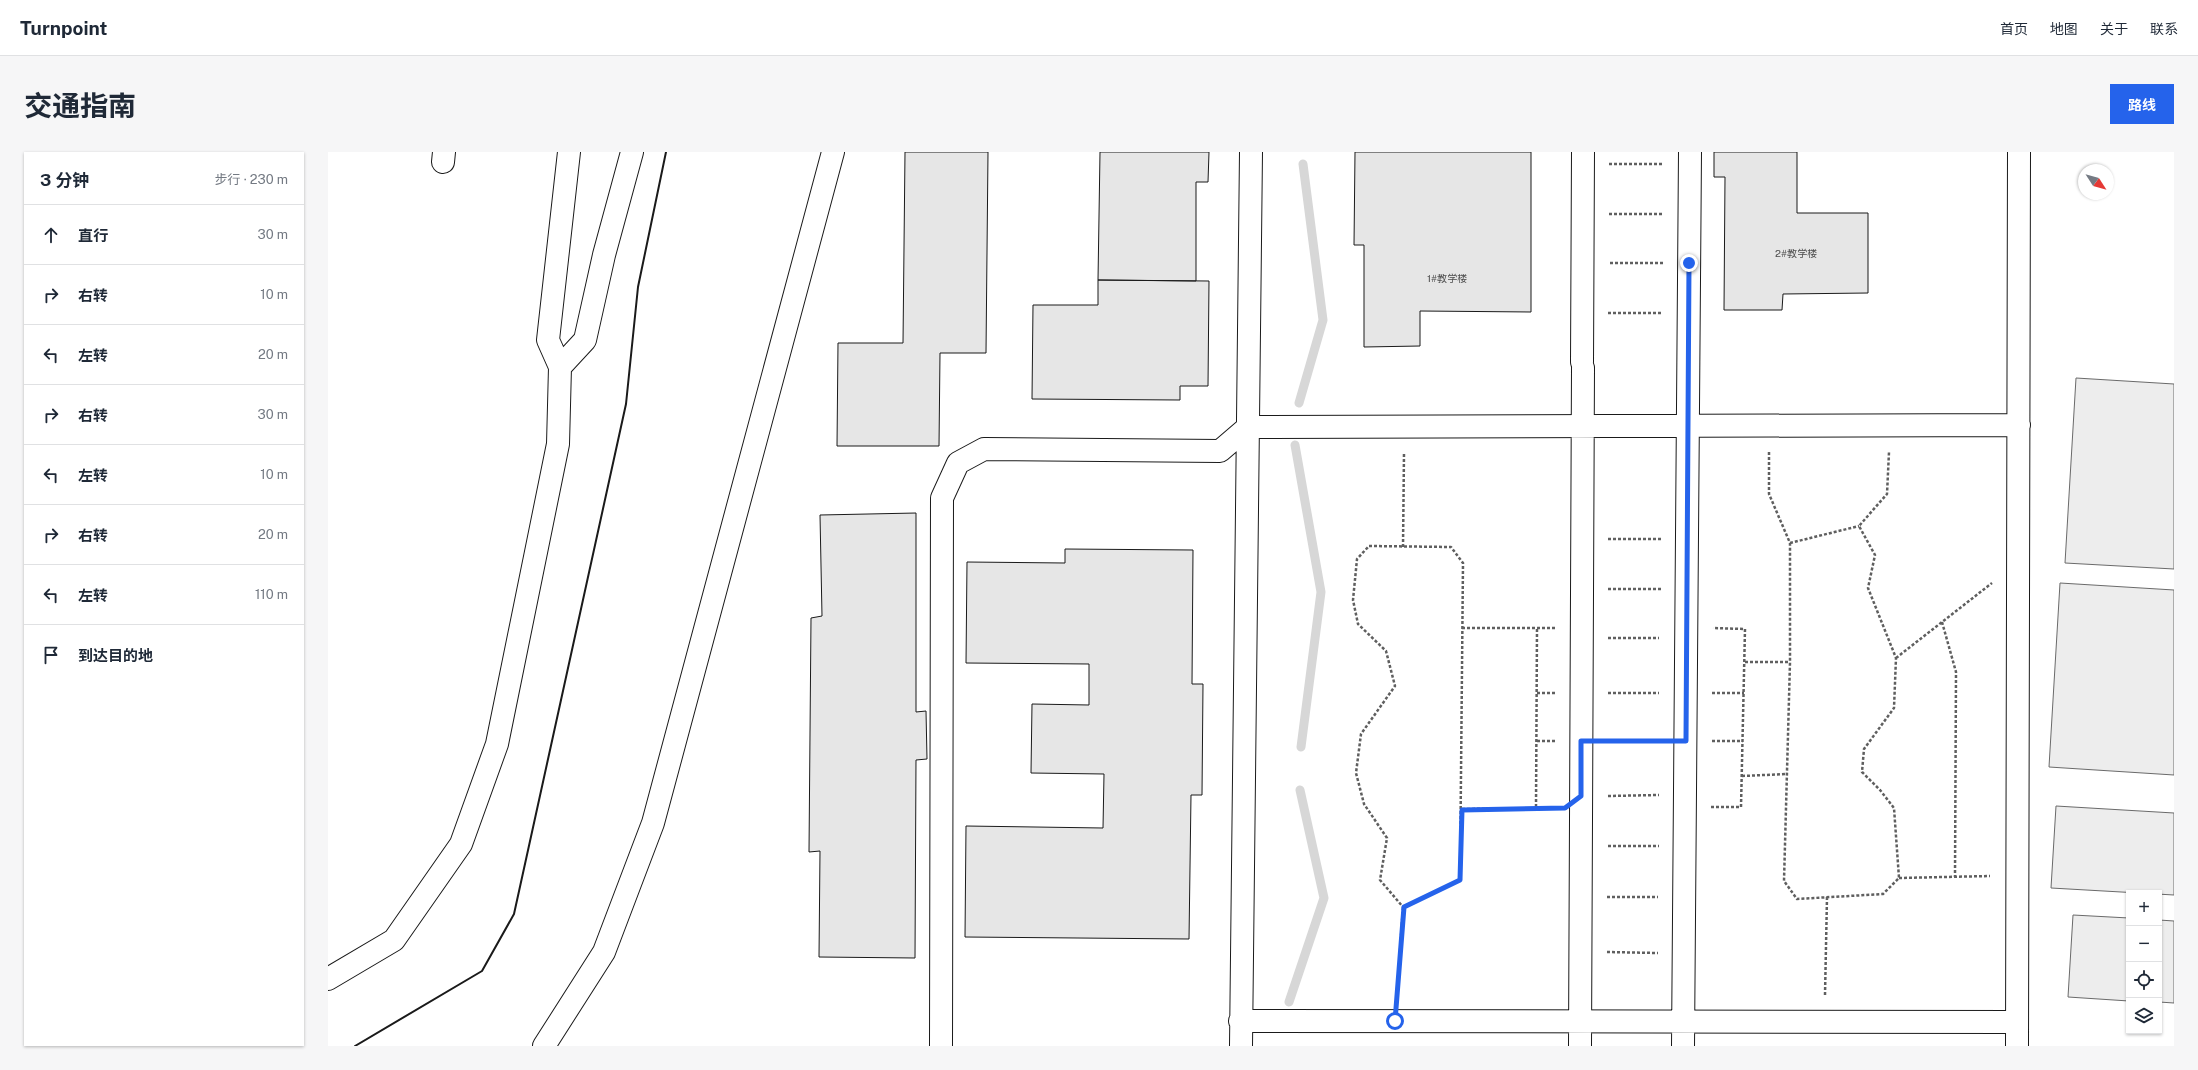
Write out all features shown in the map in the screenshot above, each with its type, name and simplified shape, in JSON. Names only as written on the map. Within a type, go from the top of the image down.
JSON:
[{"type":"street","points":[[328,979],[394,940],[461,844],[497,744],[558,444],[560,367],[548,340],[569,152]]},
{"type":"street","points":[[560,367],[585,340],[604,255],[632,152]]},
{"type":"street","points":[[544,1046],[604,952],[653,824],[834,152]]},
{"type":"street","points":[[1241,1046],[1240,1021],[1251,152]]},
{"type":"street","points":[[2017,1046],[2019,152]]},
{"type":"street","points":[[1580,1046],[1583,158]]},
{"type":"street","points":[[1683,1046],[1690,158]]},
{"type":"street","points":[[941,1046],[942,498],[958,463],[984,449],[1220,452],[1248,427],[2019,425]]},
{"type":"street","points":[[1240,1021],[2017,1022]]},
{"type":"path","points":[[1583,158],[1690,158]]},
{"type":"path","points":[[1583,214],[1690,214]]},
{"type":"path","points":[[1583,263],[1689,263]]},
{"type":"path","points":[[1582,313],[1689,313]]},
{"type":"path","points":[[1790,544],[1859,526],[1887,494],[1889,425]]},
{"type":"path","points":[[1403,547],[1404,426]]},
{"type":"path","points":[[1768,426],[1769,494],[1790,544],[1790,662],[1784,881],[1797,899],[1883,894],[1899,878],[1994,876]]},
{"type":"path","points":[[1859,526],[1875,555],[1868,588],[1896,658],[1894,708],[1864,749],[1862,772],[1880,790],[1894,808],[1899,878]]},
{"type":"path","points":[[1582,539],[1688,539]]},
{"type":"path","points":[[1395,1021],[1404,907],[1380,880],[1387,838],[1364,804],[1356,773],[1361,734],[1395,686],[1386,651],[1358,624],[1354,600],[1358,559],[1369,546],[1451,547],[1463,563],[1462,810],[1460,880],[1404,907]]},
{"type":"path","points":[[1896,658],[1996,580]]},
{"type":"path","points":[[1582,589],[1687,589]]},
{"type":"path","points":[[1942,622],[1956,672],[1955,877]]},
{"type":"path","points":[[1462,628],[1565,628],[1582,638],[1687,638],[1700,628],[1745,629],[1741,806],[1698,808],[1686,795],[1581,796],[1565,808],[1536,807],[1462,810]]},
{"type":"path","points":[[1536,807],[1537,628]]},
{"type":"path","points":[[1745,662],[1790,662]]},
{"type":"path","points":[[1537,693],[1744,693]]},
{"type":"path","points":[[1537,741],[1743,741]]},
{"type":"path","points":[[1742,776],[1787,774]]},
{"type":"path","points":[[1581,846],[1685,846]]},
{"type":"path","points":[[1580,897],[1685,897]]},
{"type":"path","points":[[1825,1021],[1827,897]]},
{"type":"path","points":[[1580,952],[1684,952]]},
{"type":"shaded area","points":[[2076,378],[2174,384],[2174,569],[2065,563]]},
{"type":"shaded area","points":[[2060,583],[2174,590],[2174,775],[2049,767]]},
{"type":"shaded area","points":[[2056,806],[2174,813],[2174,895],[2162,894],[2162,890],[2126,890],[2126,892],[2051,888]]},
{"type":"shaded area","points":[[2073,915],[2126,918],[2126,1001],[2068,997]]},
{"type":"shaded area","points":[[2162,920],[2174,921],[2174,1003],[2162,1002]]},
{"type":"building","points":[[905,152],[988,152],[986,353],[940,353],[939,446],[837,446],[838,343],[903,343]]},
{"type":"building","points":[[1100,152],[1209,152],[1208,182],[1196,182],[1196,281],[1098,280]]},
{"type":"building","points":[[1355,152],[1531,152],[1531,312],[1420,311],[1420,346],[1364,347],[1364,245],[1354,245]]},
{"type":"building","points":[[1714,152],[1797,152],[1797,213],[1868,213],[1868,293],[1783,294],[1782,310],[1724,310],[1725,177],[1714,177]]},
{"type":"building","points":[[1098,280],[1209,281],[1208,386],[1180,386],[1180,400],[1032,399],[1033,305],[1098,305]]},
{"type":"building","points":[[916,513],[916,712],[926,711],[927,759],[916,760],[915,958],[819,957],[820,851],[809,852],[811,618],[822,616],[820,515]]},
{"type":"building","points":[[1065,549],[1193,550],[1192,684],[1203,684],[1202,795],[1191,795],[1189,939],[965,937],[966,826],[1103,828],[1104,774],[1031,773],[1032,704],[1089,705],[1089,664],[966,663],[967,562],[1065,563]]},
{"type":"waterway","points":[[1299,403],[1323,320],[1303,164]]},
{"type":"waterway","points":[[1295,445],[1321,592],[1301,747]]},
{"type":"waterway","points":[[1289,1002],[1324,898],[1300,790]]},
{"type":"wall","points":[[355,1046],[482,971],[514,914],[626,404],[638,287],[666,152]]},
{"type":"route","points":[[1395,1021],[1404,907],[1460,880],[1462,810],[1536,807],[1565,808],[1581,796],[1581,741],[1686,741],[1689,263]]}]
